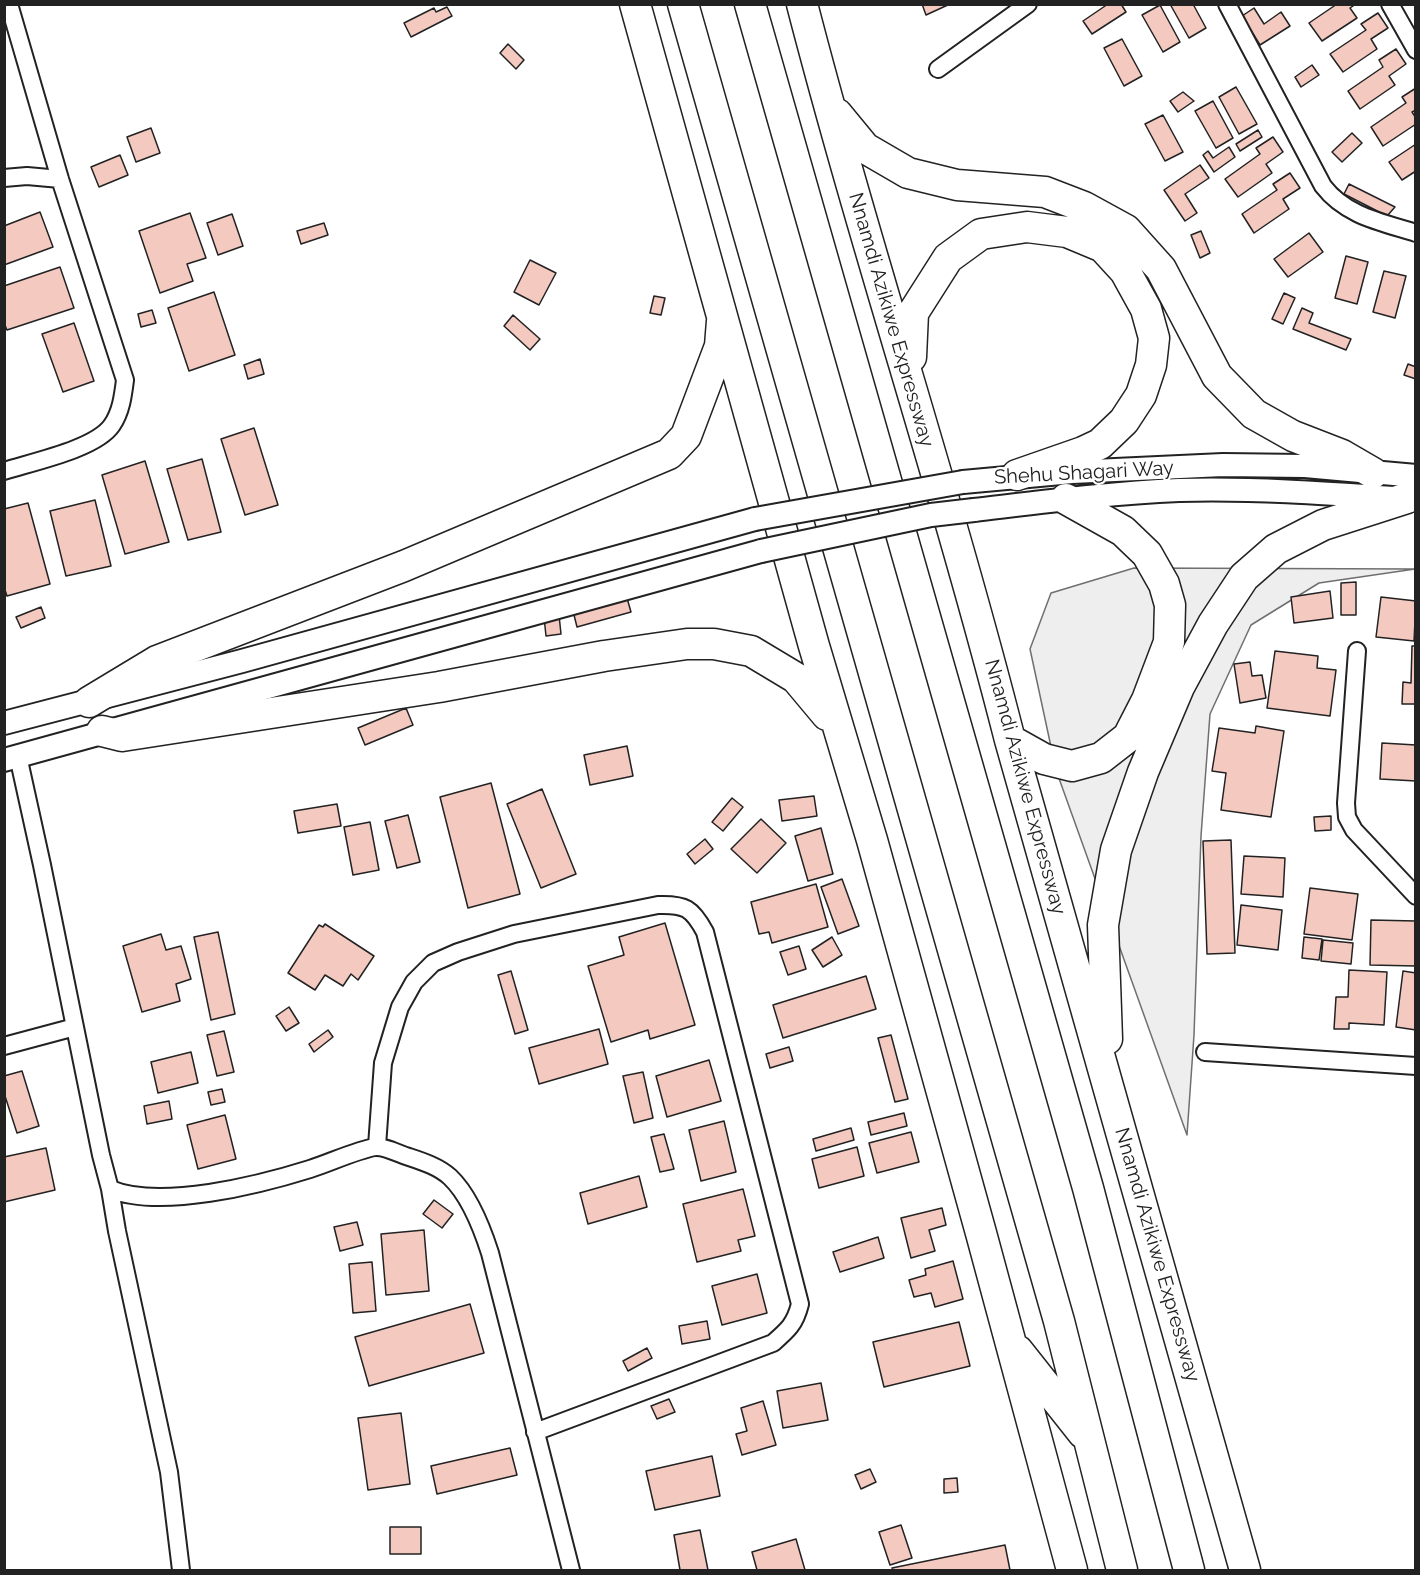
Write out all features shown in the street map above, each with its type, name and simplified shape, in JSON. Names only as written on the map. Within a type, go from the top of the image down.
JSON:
[{"type":"highway","points":[[635,4],[834,717],[875,852],[1072,1570]]},
{"type":"highway","points":[[683,4],[1059,1321],[1122,1570]]},
{"type":"highway","points":[[750,4],[1088,1188],[1189,1570]]},
{"type":"highway","name":"Nnamdi Azikiwe Expressway","points":[[802,4],[828,103],[979,617],[1010,740],[1245,1570]]},
{"type":"highway","points":[[828,103],[865,148],[908,172],[957,185],[1046,192],[1084,207],[1126,230],[1161,269],[1217,376],[1254,414],[1293,436],[1342,455],[1373,473]]},
{"type":"highway","points":[[909,381],[913,313],[948,258],[981,234],[1027,227],[1067,232],[1103,247],[1125,271],[1146,309],[1154,339],[1150,365],[1141,394],[1124,421],[1100,444],[1017,475]]},
{"type":"highway","points":[[89,702],[157,661],[404,566],[669,454],[686,436],[720,346],[722,312]]},
{"type":"highway","points":[[1109,1087],[1103,925],[1116,850],[1143,772],[1179,687],[1213,624],[1244,577],[1276,549],[1323,525],[1413,491]]},
{"type":"highway","points":[[1010,740],[1044,759],[1072,766],[1101,758],[1128,737],[1148,700],[1169,642],[1170,605],[1164,584],[1147,554],[1123,531],[1066,499]]},
{"type":"highway","points":[[102,731],[122,736],[439,687],[603,656],[687,644],[714,644],[751,651],[796,678],[827,715],[834,717]]},
{"type":"highway","points":[[1008,1340],[1091,1443]]},
{"type":"main road","name":"Shehu Shagari Way","points":[[4,723],[89,702],[755,519],[963,482],[1017,475],[1223,465],[1305,466],[1373,473],[1413,491]]},
{"type":"main road","name":"Shehu Shagari Way","points":[[11,758],[761,550],[931,515],[1066,499],[1181,490],[1413,491]]},
{"type":"street","points":[[4,471],[78,448],[96,440],[112,426],[122,403],[125,380],[60,179],[9,4]]},
{"type":"street","points":[[938,69],[1028,4]]},
{"type":"street","points":[[1227,4],[1323,186],[1332,198],[1359,215],[1416,233]]},
{"type":"street","points":[[1390,4],[1416,50]]},
{"type":"street","points":[[4,177],[27,176],[60,179]]},
{"type":"street","points":[[1357,651],[1346,803],[1347,817],[1354,830],[1416,896]]},
{"type":"street","points":[[11,758],[75,1027],[110,1189],[169,1472],[181,1570]]},
{"type":"street","points":[[377,1146],[383,1063],[400,1007],[414,982],[433,963],[458,952],[514,934],[658,905],[676,904],[688,908],[698,919],[705,932],[800,1304],[796,1319],[787,1331],[773,1343],[535,1432]]},
{"type":"street","points":[[4,1046],[75,1027]]},
{"type":"street","points":[[1205,1052],[1416,1066]]},
{"type":"street","points":[[110,1189],[124,1195],[171,1198],[232,1188],[302,1171],[377,1146],[428,1163],[449,1176],[463,1191],[483,1232],[490,1253],[571,1570]]},
{"type":"shaded area","points":[[1134,568],[1415,569],[1319,583],[1251,625],[1210,714],[1201,836],[1194,1035],[1187,1135],[1056,770],[1030,649],[1051,593]]},
{"type":"building","points":[[922,4],[950,4],[926,15]]},
{"type":"building","points":[[1108,4],[1121,4],[1126,12],[1092,34],[1083,21]]},
{"type":"building","points":[[1170,4],[1193,4],[1206,28],[1189,38]]},
{"type":"building","points":[[1337,4],[1356,4],[1350,8],[1357,18],[1322,41],[1309,23]]},
{"type":"building","points":[[1160,5],[1180,42],[1163,52],[1142,15]]},
{"type":"building","points":[[447,7],[452,16],[411,37],[404,23],[434,8],[436,12]]},
{"type":"building","points":[[1254,8],[1264,24],[1281,12],[1290,26],[1260,45],[1242,16]]},
{"type":"building","points":[[1378,13],[1388,28],[1371,39],[1377,49],[1343,72],[1330,54],[1366,30],[1361,24]]},
{"type":"building","points":[[1122,39],[1142,76],[1124,86],[1104,48]]},
{"type":"building","points":[[508,44],[524,60],[516,69],[500,53]]},
{"type":"building","points":[[1396,49],[1406,64],[1389,76],[1395,85],[1360,109],[1348,91],[1383,67],[1379,60]]},
{"type":"building","points":[[1312,65],[1319,75],[1301,87],[1295,77]]},
{"type":"building","points":[[1236,87],[1257,124],[1239,134],[1219,97]]},
{"type":"building","points":[[1416,88],[1416,110],[1412,112],[1416,118],[1416,124],[1383,146],[1371,127],[1406,103],[1402,97]]},
{"type":"building","points":[[1183,92],[1194,101],[1178,112],[1170,101]]},
{"type":"building","points":[[1213,101],[1233,138],[1216,148],[1195,111]]},
{"type":"building","points":[[1163,115],[1183,152],[1165,161],[1145,124]]},
{"type":"building","points":[[151,128],[160,153],[136,162],[127,137]]},
{"type":"building","points":[[1258,130],[1262,137],[1240,151],[1236,144]]},
{"type":"building","points":[[1352,133],[1362,143],[1342,162],[1332,152]]},
{"type":"building","points":[[1273,137],[1283,152],[1266,164],[1272,173],[1238,197],[1225,179],[1260,154],[1256,148]]},
{"type":"building","points":[[1416,144],[1416,171],[1402,180],[1389,162]]},
{"type":"building","points":[[1229,147],[1235,157],[1214,172],[1203,155],[1208,151],[1213,158]]},
{"type":"building","points":[[120,155],[128,175],[99,187],[91,167]]},
{"type":"building","points":[[1200,165],[1209,178],[1185,194],[1197,213],[1185,221],[1164,190]]},
{"type":"building","points":[[1290,173],[1300,188],[1283,199],[1289,209],[1254,233],[1242,214],[1277,190],[1273,184]]},
{"type":"building","points":[[1349,184],[1395,207],[1387,216],[1344,194]]},
{"type":"building","points":[[40,212],[53,247],[4,265],[4,226]]},
{"type":"building","points":[[190,213],[206,258],[187,264],[193,281],[160,293],[139,231]]},
{"type":"building","points":[[232,214],[243,246],[218,255],[207,223]]},
{"type":"building","points":[[324,223],[328,235],[301,244],[297,231]]},
{"type":"building","points":[[1201,231],[1210,253],[1200,258],[1191,235]]},
{"type":"building","points":[[1309,233],[1323,252],[1288,277],[1274,259]]},
{"type":"building","points":[[1346,256],[1368,262],[1357,304],[1335,298]]},
{"type":"building","points":[[530,260],[556,273],[539,305],[514,292]]},
{"type":"building","points":[[60,267],[74,308],[7,330],[4,323],[4,286]]},
{"type":"building","points":[[1384,271],[1406,276],[1395,318],[1373,312]]},
{"type":"building","points":[[214,292],[235,355],[189,371],[168,308]]},
{"type":"building","points":[[1284,293],[1295,298],[1283,324],[1272,319]]},
{"type":"building","points":[[654,296],[665,298],[661,315],[650,313]]},
{"type":"building","points":[[1302,308],[1313,313],[1309,323],[1351,339],[1346,350],[1293,329]]},
{"type":"building","points":[[152,310],[156,323],[141,327],[138,314]]},
{"type":"building","points":[[513,315],[540,339],[530,350],[504,326]]},
{"type":"building","points":[[74,323],[94,381],[63,392],[42,334]]},
{"type":"building","points":[[260,359],[264,374],[248,379],[244,365]]},
{"type":"building","points":[[1408,364],[1416,367],[1416,379],[1404,375]]},
{"type":"building","points":[[254,428],[278,505],[245,515],[221,439]]},
{"type":"building","points":[[202,459],[221,532],[188,540],[167,469]]},
{"type":"building","points":[[145,461],[169,542],[125,554],[102,475]]},
{"type":"building","points":[[95,500],[111,566],[66,576],[50,511]]},
{"type":"building","points":[[28,503],[50,584],[7,596],[4,587],[4,509]]},
{"type":"building","points":[[1356,582],[1356,615],[1341,615],[1341,583]]},
{"type":"building","points":[[625,591],[631,612],[577,627],[572,607]]},
{"type":"building","points":[[1330,591],[1333,618],[1294,623],[1291,597]]},
{"type":"building","points":[[1381,597],[1416,601],[1414,641],[1376,637]]},
{"type":"building","points":[[41,607],[45,618],[21,628],[16,617]]},
{"type":"building","points":[[559,615],[561,634],[546,636],[544,617]]},
{"type":"building","points":[[1412,646],[1416,646],[1416,704],[1402,704],[1403,682],[1411,683]]},
{"type":"building","points":[[1275,651],[1318,656],[1317,668],[1336,670],[1330,716],[1267,708]]},
{"type":"building","points":[[1250,662],[1252,676],[1262,675],[1266,698],[1240,703],[1234,664]]},
{"type":"building","points":[[406,708],[413,725],[365,745],[358,728]]},
{"type":"building","points":[[1256,726],[1284,731],[1271,817],[1221,810],[1226,773],[1212,771],[1219,728],[1255,733]]},
{"type":"building","points":[[1382,743],[1416,745],[1416,781],[1380,779]]},
{"type":"building","points":[[627,746],[633,776],[590,785],[584,755]]},
{"type":"building","points":[[491,783],[520,894],[468,908],[440,797]]},
{"type":"building","points":[[542,789],[576,874],[541,888],[507,804]]},
{"type":"building","points":[[814,796],[817,816],[782,821],[779,800]]},
{"type":"building","points":[[732,798],[743,807],[723,831],[712,822]]},
{"type":"building","points":[[337,804],[341,826],[298,833],[294,811]]},
{"type":"building","points":[[408,815],[420,862],[397,868],[385,821]]},
{"type":"building","points":[[1331,816],[1331,830],[1315,831],[1314,817]]},
{"type":"building","points":[[761,819],[786,843],[757,873],[731,849]]},
{"type":"building","points":[[370,822],[379,870],[353,875],[344,827]]},
{"type":"building","points":[[821,828],[833,874],[808,881],[795,836]]},
{"type":"building","points":[[705,839],[713,849],[695,864],[687,854]]},
{"type":"building","points":[[1231,840],[1235,953],[1207,954],[1203,841]]},
{"type":"building","points":[[1244,856],[1285,858],[1283,897],[1241,894]]},
{"type":"building","points":[[842,879],[859,926],[838,934],[821,887]]},
{"type":"building","points":[[816,884],[828,927],[772,943],[769,932],[759,934],[751,902]]},
{"type":"building","points":[[1310,888],[1358,894],[1352,940],[1304,934]]},
{"type":"building","points":[[1241,905],[1282,910],[1278,950],[1237,945]]},
{"type":"building","points":[[1371,920],[1416,921],[1416,966],[1370,965]]},
{"type":"building","points":[[665,923],[695,1025],[650,1039],[648,1030],[611,1042],[588,966],[624,955],[619,937]]},
{"type":"building","points":[[325,924],[374,956],[358,980],[351,974],[343,986],[325,975],[315,990],[288,973],[319,925],[323,927]]},
{"type":"building","points":[[218,932],[235,1014],[211,1020],[194,937]]},
{"type":"building","points":[[161,934],[166,950],[181,946],[191,979],[176,984],[180,1001],[142,1012],[123,946]]},
{"type":"building","points":[[832,937],[842,955],[823,967],[812,950]]},
{"type":"building","points":[[1304,937],[1322,939],[1319,960],[1302,958]]},
{"type":"building","points":[[1323,940],[1353,943],[1351,964],[1321,961]]},
{"type":"building","points":[[799,946],[806,969],[788,975],[780,952]]},
{"type":"building","points":[[1349,970],[1387,972],[1384,1025],[1349,1023],[1349,1029],[1334,1029],[1336,997],[1348,997]]},
{"type":"building","points":[[511,971],[528,1030],[515,1034],[498,975]]},
{"type":"building","points":[[1403,971],[1416,973],[1416,1030],[1396,1027]]},
{"type":"building","points":[[866,976],[876,1009],[783,1038],[773,1005]]},
{"type":"building","points":[[289,1007],[299,1023],[286,1031],[276,1016]]},
{"type":"building","points":[[599,1029],[608,1064],[539,1084],[529,1048]]},
{"type":"building","points":[[328,1030],[333,1037],[314,1052],[309,1044]]},
{"type":"building","points":[[224,1031],[234,1072],[217,1076],[207,1035]]},
{"type":"building","points":[[891,1035],[908,1099],[895,1102],[878,1038]]},
{"type":"building","points":[[789,1047],[793,1061],[770,1068],[766,1054]]},
{"type":"building","points":[[191,1052],[198,1083],[158,1093],[151,1062]]},
{"type":"building","points":[[709,1060],[721,1101],[667,1117],[656,1076]]},
{"type":"building","points":[[22,1071],[39,1126],[17,1133],[4,1093],[4,1076]]},
{"type":"building","points":[[643,1072],[653,1118],[634,1123],[623,1076]]},
{"type":"building","points":[[222,1089],[225,1102],[211,1105],[208,1092]]},
{"type":"building","points":[[169,1101],[172,1119],[147,1124],[144,1106]]},
{"type":"building","points":[[904,1113],[907,1126],[871,1135],[868,1122]]},
{"type":"building","points":[[225,1115],[236,1159],[198,1169],[187,1125]]},
{"type":"building","points":[[724,1121],[736,1172],[701,1181],[689,1130]]},
{"type":"building","points":[[851,1128],[854,1140],[816,1151],[813,1139]]},
{"type":"building","points":[[911,1132],[919,1162],[877,1173],[869,1143]]},
{"type":"building","points":[[664,1134],[674,1169],[660,1172],[651,1137]]},
{"type":"building","points":[[857,1147],[864,1176],[819,1188],[812,1159]]},
{"type":"building","points":[[46,1148],[55,1190],[4,1202],[4,1157]]},
{"type":"building","points":[[639,1176],[647,1207],[588,1224],[580,1193]]},
{"type":"building","points":[[743,1189],[755,1236],[738,1240],[741,1251],[697,1262],[683,1204]]},
{"type":"building","points":[[434,1200],[453,1214],[442,1228],[423,1214]]},
{"type":"building","points":[[942,1208],[946,1225],[929,1230],[935,1251],[911,1258],[901,1218]]},
{"type":"building","points":[[357,1222],[363,1245],[340,1251],[334,1227]]},
{"type":"building","points":[[424,1230],[429,1291],[386,1295],[381,1234]]},
{"type":"building","points":[[878,1237],[884,1258],[840,1272],[833,1252]]},
{"type":"building","points":[[953,1261],[963,1299],[935,1307],[931,1293],[914,1297],[909,1280],[926,1275],[925,1269]]},
{"type":"building","points":[[372,1262],[376,1311],[353,1313],[349,1264]]},
{"type":"building","points":[[757,1274],[767,1313],[722,1325],[712,1286]]},
{"type":"building","points":[[470,1304],[484,1353],[369,1386],[355,1337]]},
{"type":"building","points":[[707,1321],[710,1339],[682,1344],[679,1326]]},
{"type":"building","points":[[959,1322],[970,1366],[884,1387],[873,1342]]},
{"type":"building","points":[[647,1348],[652,1358],[628,1371],[623,1361]]},
{"type":"building","points":[[821,1383],[828,1420],[783,1428],[777,1391]]},
{"type":"building","points":[[669,1399],[675,1412],[657,1419],[651,1406]]},
{"type":"building","points":[[763,1401],[776,1445],[742,1455],[736,1434],[747,1431],[741,1408]]},
{"type":"building","points":[[401,1413],[410,1484],[368,1490],[358,1418]]},
{"type":"building","points":[[510,1448],[517,1475],[437,1494],[431,1466]]},
{"type":"building","points":[[712,1456],[720,1496],[655,1510],[646,1471]]},
{"type":"building","points":[[870,1469],[876,1482],[861,1489],[855,1475]]},
{"type":"building","points":[[957,1478],[958,1492],[944,1493],[944,1479]]},
{"type":"building","points":[[901,1525],[912,1558],[890,1565],[879,1532]]},
{"type":"building","points":[[390,1527],[421,1527],[421,1554],[390,1554]]},
{"type":"building","points":[[700,1530],[708,1570],[680,1570],[674,1535]]},
{"type":"building","points":[[796,1539],[805,1570],[757,1570],[752,1552]]},
{"type":"building","points":[[1005,1545],[1010,1570],[893,1570],[892,1568]]}]
